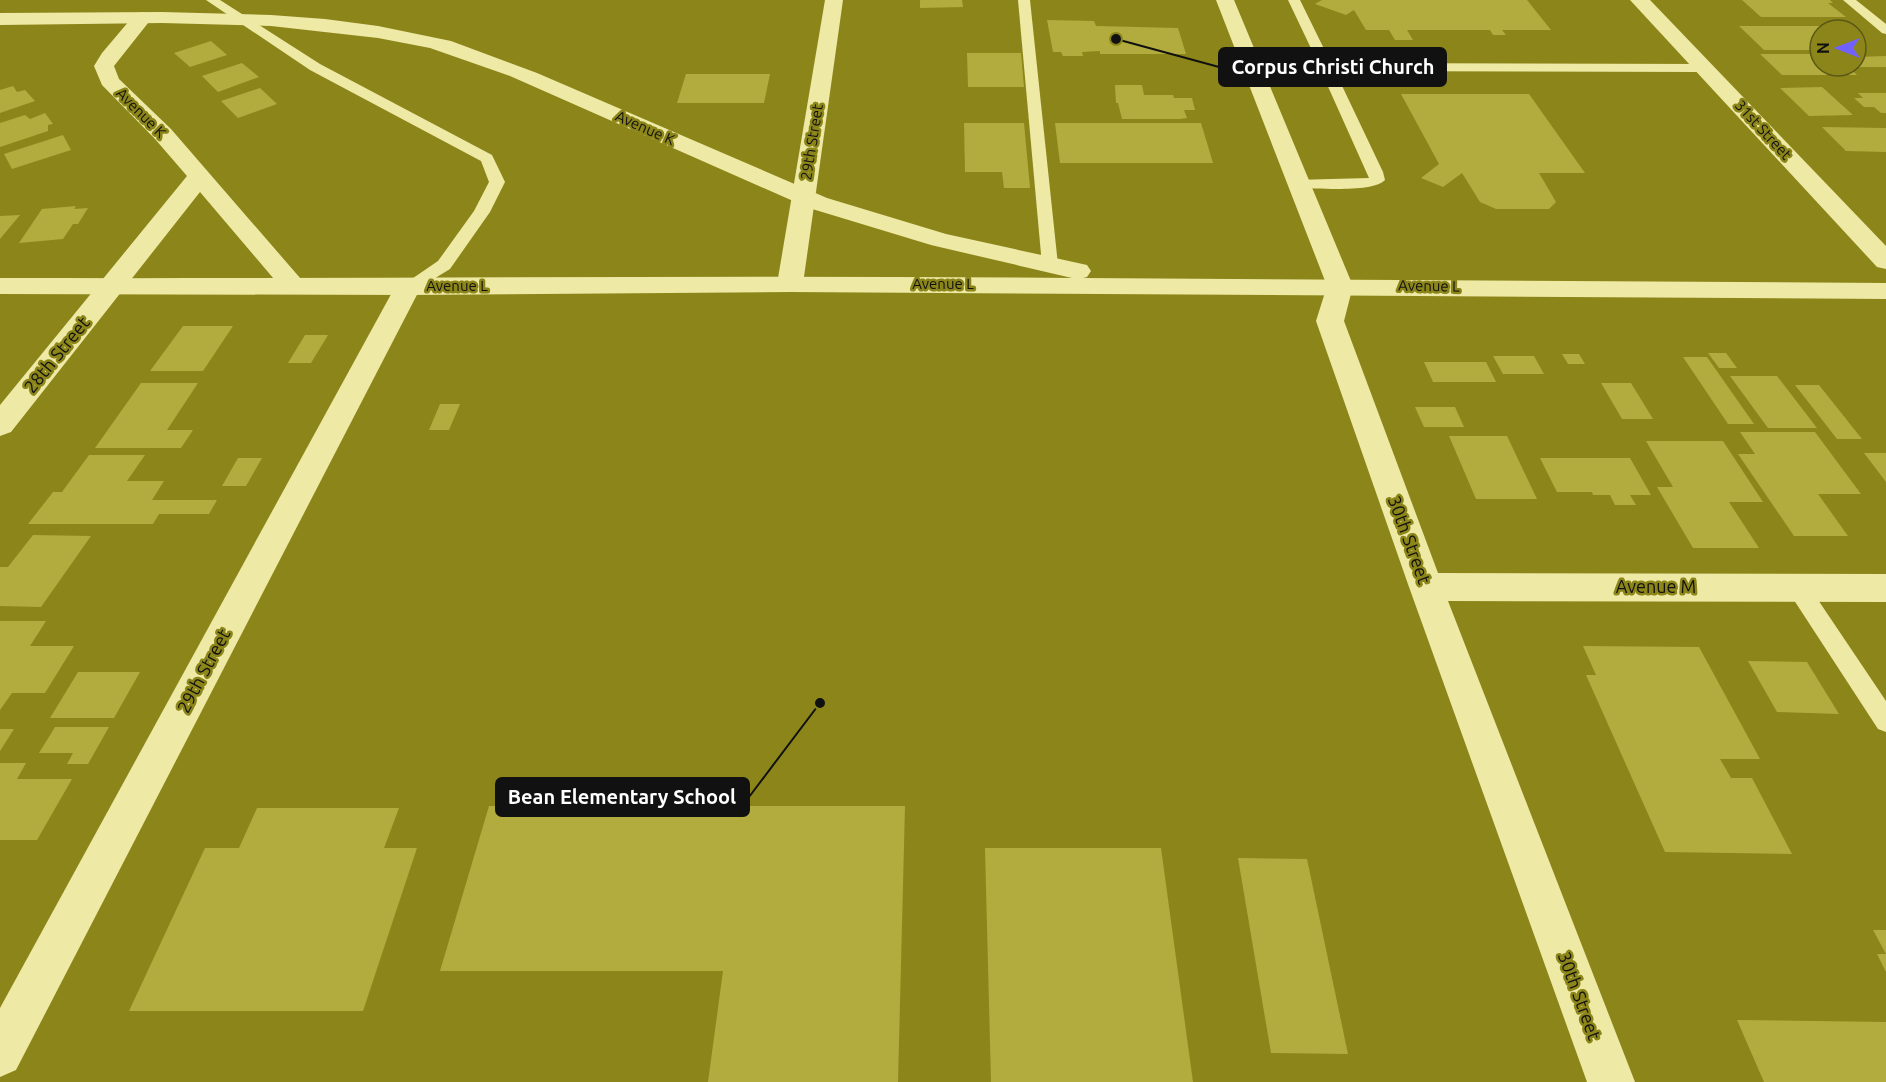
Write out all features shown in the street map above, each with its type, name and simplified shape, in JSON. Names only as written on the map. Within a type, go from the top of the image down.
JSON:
[{"type":"street","name":"29th Street","points":[[790,284],[834,0]]},
{"type":"street","points":[[1225,0],[1340,286]]},
{"type":"street","name":"31st Street","points":[[1639,0],[1886,261]]},
{"type":"street","name":"Avenue K","points":[[142,18],[104,66],[109,81],[163,134],[294,286]]},
{"type":"street","name":"Avenue K","points":[[0,19],[246,20],[339,26],[433,43],[482,57],[803,197],[861,218],[940,240],[1141,285]]},
{"type":"street","points":[[114,286],[199,177]]},
{"type":"street","name":"Avenue L","points":[[0,286],[408,287],[790,284],[1886,291]]},
{"type":"street","name":"28th Street","points":[[0,425],[114,286]]},
{"type":"street","name":"30th Street","points":[[1340,286],[1330,321],[1426,587],[1611,1082]]},
{"type":"street","name":"29th Street","points":[[0,1054],[408,287]]},
{"type":"street","name":"Avenue M","points":[[1426,587],[1886,588]]},
{"type":"lane","points":[[212,0],[315,67],[487,158],[497,182],[482,212],[444,265],[408,287]]},
{"type":"lane","points":[[1024,0],[1050,265]]},
{"type":"lane","points":[[1294,0],[1376,172],[1377,180],[1370,183],[1299,183]]},
{"type":"lane","points":[[1849,0],[1886,30]]},
{"type":"lane","points":[[1252,67],[1703,68]]},
{"type":"lane","points":[[1798,588],[1886,721]]},
{"type":"building","points":[[920,0],[962,0],[963,7],[920,8]]},
{"type":"building","points":[[1322,0],[1527,0],[1551,30],[1502,30],[1506,35],[1493,35],[1490,30],[1407,30],[1413,40],[1395,40],[1389,30],[1366,30],[1354,10],[1346,15],[1315,4]]},
{"type":"building","points":[[1742,0],[1830,0],[1833,3],[1828,3],[1846,17],[1761,17]]},
{"type":"building","points":[[1047,20],[1094,21],[1096,26],[1178,28],[1186,54],[1100,54],[1100,51],[1082,52],[1083,56],[1063,56],[1061,52],[1053,52]]},
{"type":"building","points":[[1739,26],[1808,26],[1808,50],[1764,50]]},
{"type":"building","points":[[211,41],[227,55],[190,67],[174,53]]},
{"type":"building","points":[[967,53],[1021,53],[1024,87],[968,87]]},
{"type":"building","points":[[1760,54],[1808,54],[1808,75],[1782,75]]},
{"type":"building","points":[[1886,56],[1886,67],[1868,67],[1868,57]]},
{"type":"building","points":[[242,63],[259,77],[218,92],[202,76]]},
{"type":"building","points":[[686,74],[770,74],[764,103],[677,103]]},
{"type":"building","points":[[1115,85],[1142,85],[1144,95],[1173,95],[1174,98],[1192,98],[1195,110],[1184,110],[1187,118],[1180,119],[1122,119],[1118,103],[1116,103]]},
{"type":"building","points":[[13,86],[17,92],[25,90],[35,101],[0,113],[0,90]]},
{"type":"building","points":[[1822,87],[1853,115],[1809,116],[1780,88]]},
{"type":"building","points":[[260,88],[277,104],[238,118],[221,101]]},
{"type":"building","points":[[1858,93],[1886,93],[1886,113],[1881,113],[1874,107],[1864,107],[1854,98],[1863,98]]},
{"type":"building","points":[[1401,94],[1529,94],[1585,173],[1539,173],[1556,202],[1549,209],[1496,209],[1480,202],[1462,173],[1443,187],[1421,178],[1439,164]]},
{"type":"building","points":[[45,113],[53,124],[48,125],[48,131],[0,147],[0,123],[25,115],[30,119]]},
{"type":"building","points":[[964,123],[1024,123],[1030,188],[1004,188],[1002,172],[965,172]]},
{"type":"building","points":[[1055,123],[1201,123],[1213,163],[1060,163]]},
{"type":"building","points":[[1822,127],[1886,128],[1886,152],[1846,151]]},
{"type":"building","points":[[63,135],[71,150],[12,169],[4,154]]},
{"type":"building","points":[[76,206],[74,209],[88,208],[78,224],[73,224],[63,239],[19,243],[42,209]]},
{"type":"building","points":[[20,215],[0,239],[0,216]]},
{"type":"building","points":[[183,326],[233,326],[203,371],[150,371]]},
{"type":"building","points":[[305,335],[328,335],[311,363],[288,363]]},
{"type":"building","points":[[1708,353],[1726,353],[1737,368],[1719,368]]},
{"type":"building","points":[[1562,354],[1579,354],[1585,364],[1568,364]]},
{"type":"building","points":[[1493,356],[1534,356],[1544,374],[1503,374]]},
{"type":"building","points":[[1683,357],[1707,357],[1754,424],[1728,424]]},
{"type":"building","points":[[1424,362],[1486,362],[1496,382],[1433,382]]},
{"type":"building","points":[[1730,376],[1777,376],[1817,428],[1768,428]]},
{"type":"building","points":[[141,383],[198,383],[167,430],[193,430],[181,448],[95,448]]},
{"type":"building","points":[[1601,383],[1631,383],[1653,419],[1622,419]]},
{"type":"building","points":[[1795,385],[1819,385],[1862,439],[1837,439]]},
{"type":"building","points":[[440,404],[460,404],[449,430],[429,430]]},
{"type":"building","points":[[1415,407],[1455,407],[1464,427],[1424,427]]},
{"type":"building","points":[[1740,432],[1815,432],[1861,494],[1818,494],[1848,536],[1794,536],[1738,454],[1755,454]]},
{"type":"building","points":[[1449,436],[1507,436],[1537,499],[1476,499]]},
{"type":"building","points":[[1646,441],[1723,441],[1763,502],[1729,502],[1759,548],[1693,548],[1657,487],[1673,487]]},
{"type":"building","points":[[1864,453],[1886,453],[1886,482]]},
{"type":"building","points":[[89,455],[145,455],[127,481],[164,481],[152,500],[217,500],[209,514],[159,514],[153,524],[28,524],[53,492],[62,492]]},
{"type":"building","points":[[238,458],[262,458],[246,486],[222,486]]},
{"type":"building","points":[[1540,458],[1630,458],[1651,495],[1630,495],[1636,505],[1615,505],[1610,495],[1593,495],[1592,492],[1557,492]]},
{"type":"building","points":[[33,535],[91,536],[41,607],[0,606],[0,567],[8,567]]},
{"type":"building","points":[[0,621],[46,621],[30,646],[74,646],[45,693],[12,693],[0,710]]},
{"type":"building","points":[[1583,646],[1699,647],[1760,759],[1720,759],[1731,778],[1752,778],[1792,854],[1665,852],[1586,675],[1596,675]]},
{"type":"building","points":[[1748,661],[1807,662],[1839,714],[1777,712]]},
{"type":"building","points":[[78,672],[140,672],[114,718],[50,718]]},
{"type":"building","points":[[55,727],[109,727],[88,764],[67,764],[73,753],[39,753]]},
{"type":"building","points":[[0,729],[14,729],[0,751]]},
{"type":"building","points":[[0,763],[26,763],[17,779],[72,779],[37,840],[0,840]]},
{"type":"building","points":[[489,806],[905,806],[898,1082],[708,1082],[723,971],[440,971]]},
{"type":"building","points":[[257,808],[399,808],[384,848],[417,848],[363,1011],[129,1011],[205,848],[239,848]]},
{"type":"building","points":[[985,848],[1161,848],[1193,1082],[991,1082]]},
{"type":"building","points":[[1238,858],[1307,859],[1348,1054],[1271,1053]]},
{"type":"building","points":[[1873,930],[1886,930],[1886,954]]},
{"type":"building","points":[[1877,954],[1886,954],[1886,972]]},
{"type":"building","points":[[1737,1020],[1886,1022],[1886,1082],[1764,1082]]},
{"type":"place","name":"Corpus Christi Church","points":[[1116,39]]},
{"type":"place","name":"Bean Elementary School","points":[[820,703]]}]
